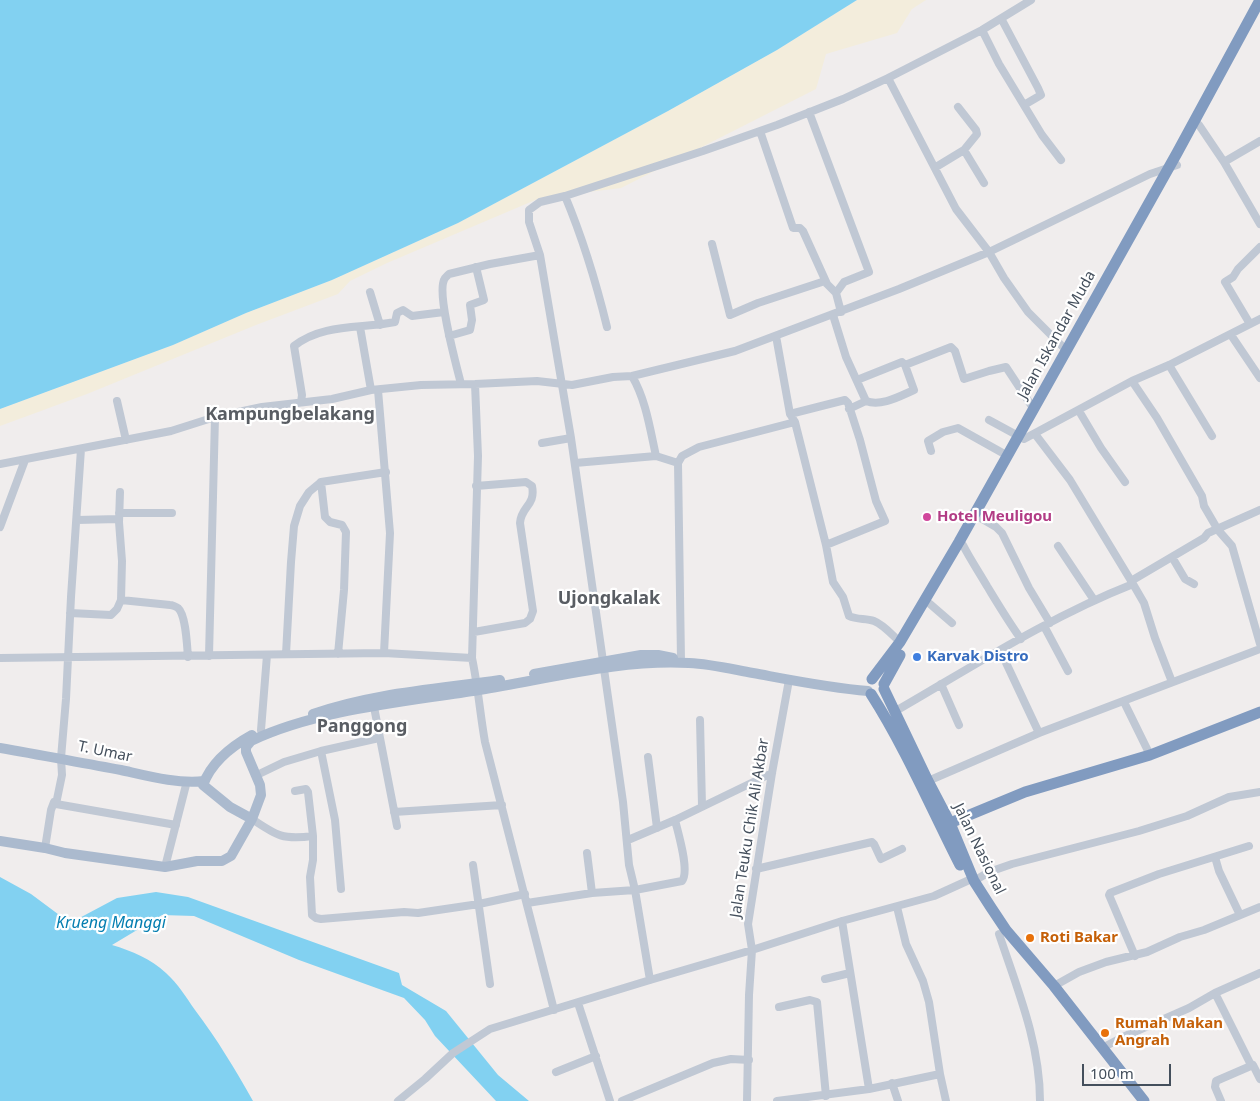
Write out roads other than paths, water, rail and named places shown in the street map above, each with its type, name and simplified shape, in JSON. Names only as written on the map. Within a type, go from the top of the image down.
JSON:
[{"type":"highway","name":"Jalan Iskandar Muda","points":[[874,687],[1008,456],[1026,436],[1033,408],[1173,166],[1224,72],[1260,0]]},
{"type":"highway","name":"Jalan Iskandar Muda","points":[[1224,72],[1260,14]]},
{"type":"highway","name":"Jalan Iskandar Muda","points":[[874,687],[930,604],[1026,436],[1166,182],[1173,166],[1199,125],[1218,83]]},
{"type":"highway","name":"Jalan Nasional","points":[[874,687],[894,712],[950,823],[966,871],[1006,930],[1054,986],[1144,1101]]},
{"type":"highway","name":"Jalan Nasional","points":[[874,687],[880,708],[999,934],[1076,1024],[1134,1101]]},
{"type":"highway","points":[[950,823],[1025,792],[1150,755],[1260,712]]},
{"type":"main road","points":[[0,841],[65,853],[165,867],[198,861],[219,862],[228,859],[252,819],[261,795],[257,775],[246,752],[246,748],[251,741],[320,717],[649,655],[681,660],[688,656],[698,657],[874,687]]},
{"type":"main road","points":[[604,665],[691,663],[789,680],[874,687]]},
{"type":"main road","points":[[252,819],[241,814],[206,787],[204,782],[211,769],[227,752],[261,730],[328,708],[353,703],[404,693],[477,687]]},
{"type":"main road","name":"T. Umar","points":[[0,748],[61,758],[137,774],[187,782],[204,782]]},
{"type":"street","points":[[650,980],[635,890],[629,866],[628,840],[575,463],[540,255],[529,222],[529,210],[540,202],[565,196],[760,131],[809,112],[888,78],[1002,20],[1031,0]]},
{"type":"street","points":[[1002,20],[1041,95],[1024,105]]},
{"type":"street","points":[[982,30],[999,64],[1049,146],[1061,160]]},
{"type":"street","points":[[888,78],[936,167],[956,209],[989,252],[1004,278],[1028,312],[1066,350]]},
{"type":"street","points":[[936,167],[964,150],[977,132],[958,107]]},
{"type":"street","points":[[809,112],[868,272],[844,282],[836,293],[837,313],[846,357],[866,401],[873,404],[914,390],[906,365],[902,362],[857,380]]},
{"type":"street","points":[[1199,125],[1224,162],[1260,224]]},
{"type":"street","points":[[760,131],[792,228],[800,228],[803,231],[826,283],[836,293]]},
{"type":"street","points":[[1224,162],[1260,142]]},
{"type":"street","points":[[964,150],[984,183]]},
{"type":"street","points":[[0,464],[171,431],[215,417],[262,407],[332,399],[374,390],[421,385],[537,381],[572,385],[613,376],[632,376],[736,351],[989,252],[1150,174],[1173,166]]},
{"type":"street","points":[[565,196],[580,232],[607,327]]},
{"type":"street","points":[[712,244],[730,315],[758,302],[826,283]]},
{"type":"street","points":[[1250,324],[1226,282],[1233,277],[1238,268],[1260,247]]},
{"type":"street","points":[[461,384],[444,312],[444,278],[449,274],[476,267],[540,255]]},
{"type":"street","points":[[449,336],[468,331],[471,328],[470,305],[484,300],[476,267]]},
{"type":"street","points":[[370,292],[380,325]]},
{"type":"street","points":[[301,402],[302,395],[294,346],[302,340],[336,328],[395,322],[397,313],[403,310],[412,316],[444,312]]},
{"type":"street","points":[[1026,436],[1079,411],[1132,381],[1170,365],[1260,319]]},
{"type":"street","points":[[360,327],[374,390],[386,472],[390,533],[384,653]]},
{"type":"street","points":[[1231,335],[1260,378]]},
{"type":"street","points":[[776,336],[790,414],[795,422],[826,545],[833,582],[843,597],[850,616],[877,622],[900,642]]},
{"type":"street","points":[[906,365],[952,348],[955,351],[964,380],[1006,367],[1033,408]]},
{"type":"street","points":[[1170,365],[1212,436]]},
{"type":"street","points":[[632,376],[638,386],[646,410],[656,456]]},
{"type":"street","points":[[1132,381],[1157,418],[1202,496],[1204,506],[1218,530],[1232,546],[1260,644]]},
{"type":"street","points":[[475,384],[478,456],[472,658],[486,742],[554,1010]]},
{"type":"street","points":[[790,414],[842,400],[848,403],[876,501],[884,521],[826,545]]},
{"type":"street","points":[[117,401],[126,440]]},
{"type":"street","points":[[849,409],[866,401]]},
{"type":"street","points":[[1079,411],[1101,448],[1125,482]]},
{"type":"street","points":[[209,656],[215,417]]},
{"type":"street","points":[[989,420],[1026,436],[1070,480],[1144,603],[1172,682]]},
{"type":"street","points":[[681,660],[678,463],[682,456],[699,447],[795,422]]},
{"type":"street","points":[[931,451],[928,441],[943,432],[958,428],[1008,456]]},
{"type":"street","points":[[542,443],[571,438]]},
{"type":"street","points":[[56,804],[62,775],[61,758],[81,449]]},
{"type":"street","points":[[575,463],[656,456],[678,463]]},
{"type":"street","points":[[0,527],[25,460]]},
{"type":"street","points":[[286,654],[291,562],[296,517],[300,506],[309,492],[321,482],[386,472]]},
{"type":"street","points":[[321,482],[325,517],[330,522],[344,527],[346,532],[344,590],[338,654]]},
{"type":"street","points":[[474,632],[525,623],[530,619],[533,611],[520,522],[522,513],[532,499],[532,486],[526,482],[476,486]]},
{"type":"street","points":[[70,613],[111,615],[115,612],[121,600],[120,492]]},
{"type":"street","points":[[894,712],[1020,639],[1132,582],[1204,538],[1208,533],[1260,510]]},
{"type":"street","points":[[77,520],[172,513]]},
{"type":"street","points":[[979,517],[1002,533],[1068,671]]},
{"type":"street","points":[[963,545],[1001,611],[1020,639]]},
{"type":"street","points":[[1058,546],[1094,600]]},
{"type":"street","points":[[1172,557],[1184,579],[1194,584]]},
{"type":"street","points":[[121,600],[178,607],[186,632],[188,657]]},
{"type":"street","points":[[930,604],[952,623]]},
{"type":"street","points":[[928,781],[1039,733],[1260,649]]},
{"type":"street","points":[[1000,650],[1039,733]]},
{"type":"street","points":[[0,658],[384,653],[472,658]]},
{"type":"street","points":[[261,730],[267,655]]},
{"type":"street","name":"Jalan Teuku Chik Ali Akbar","points":[[747,1101],[749,995],[752,950],[748,924],[789,680]]},
{"type":"street","points":[[941,684],[959,725]]},
{"type":"street","points":[[1124,702],[1150,755]]},
{"type":"street","points":[[374,707],[397,826]]},
{"type":"street","points":[[700,720],[702,806]]},
{"type":"street","points":[[257,775],[284,762],[380,738]]},
{"type":"street","points":[[322,751],[336,827],[341,889]]},
{"type":"street","points":[[648,757],[657,828]]},
{"type":"street","points":[[628,840],[675,820],[772,773]]},
{"type":"street","points":[[165,867],[187,782]]},
{"type":"street","points":[[295,791],[308,790],[313,836],[313,860],[310,877],[311,912],[316,918],[404,912],[418,914],[525,894]]},
{"type":"street","points":[[398,1101],[453,1053],[482,1034],[500,1026],[842,921],[934,896],[966,871],[989,872],[1187,816],[1229,797],[1260,792]]},
{"type":"street","points":[[45,848],[54,802],[56,804],[176,825]]},
{"type":"street","points":[[394,812],[502,805]]},
{"type":"street","points":[[252,819],[280,836],[295,839],[313,836]]},
{"type":"street","points":[[527,903],[592,893],[635,890],[684,879],[682,848],[675,820]]},
{"type":"street","points":[[756,869],[872,842],[880,859],[902,849]]},
{"type":"street","points":[[1135,956],[1109,899],[1109,894],[1159,874],[1249,846]]},
{"type":"street","points":[[586,853],[592,893]]},
{"type":"street","points":[[1215,857],[1219,871],[1240,915]]},
{"type":"street","points":[[472,865],[490,984]]},
{"type":"street","points":[[1054,986],[1086,969],[1123,957],[1135,956],[1260,906]]},
{"type":"street","points":[[897,907],[906,944],[923,981],[929,1002],[946,1101]]},
{"type":"street","points":[[842,921],[869,1089]]},
{"type":"street","points":[[999,934],[1028,1024],[1036,1057],[1040,1083],[1040,1101]]},
{"type":"street","points":[[825,978],[850,973]]},
{"type":"street","points":[[1104,1048],[1260,973]]},
{"type":"street","points":[[1215,993],[1260,1079]]},
{"type":"street","points":[[779,1007],[810,1000],[817,1002],[826,1096]]},
{"type":"street","points":[[578,1003],[610,1101]]},
{"type":"street","points":[[556,1072],[596,1056]]},
{"type":"street","points":[[622,1101],[707,1065],[731,1060],[749,1060]]},
{"type":"street","points":[[1221,1101],[1215,1087],[1216,1081],[1260,1060]]},
{"type":"street","points":[[777,1101],[826,1096],[835,1097],[940,1074]]},
{"type":"street","points":[[892,1084],[898,1101]]},
{"type":"water","points":[[0,0],[857,0],[777,50],[668,111],[458,223],[332,280],[246,313],[173,345],[0,409]]},
{"type":"water","name":"Krueng Manggi","points":[[0,877],[31,894],[70,923],[117,898],[156,892],[188,897],[399,973],[402,985],[446,1011],[498,1075],[529,1101],[496,1101],[435,1036],[425,1020],[404,998],[299,960],[194,916],[162,915],[112,945],[148,960],[166,973],[185,995],[218,1043],[253,1101],[0,1101]]},
{"type":"place","name":"Hotel Meuligou","points":[[927,517]]},
{"type":"place","name":"Karvak Distro","points":[[917,657]]},
{"type":"place","name":"Roti Bakar","points":[[1030,938]]},
{"type":"place","name":"Rumah Makan Angrah","points":[[1105,1033]]},
{"type":"district","name":"Kampungbelakang","points":[[290,415]]},
{"type":"district","name":"Ujongkalak","points":[[609,599]]},
{"type":"district","name":"Panggong","points":[[362,727]]}]
